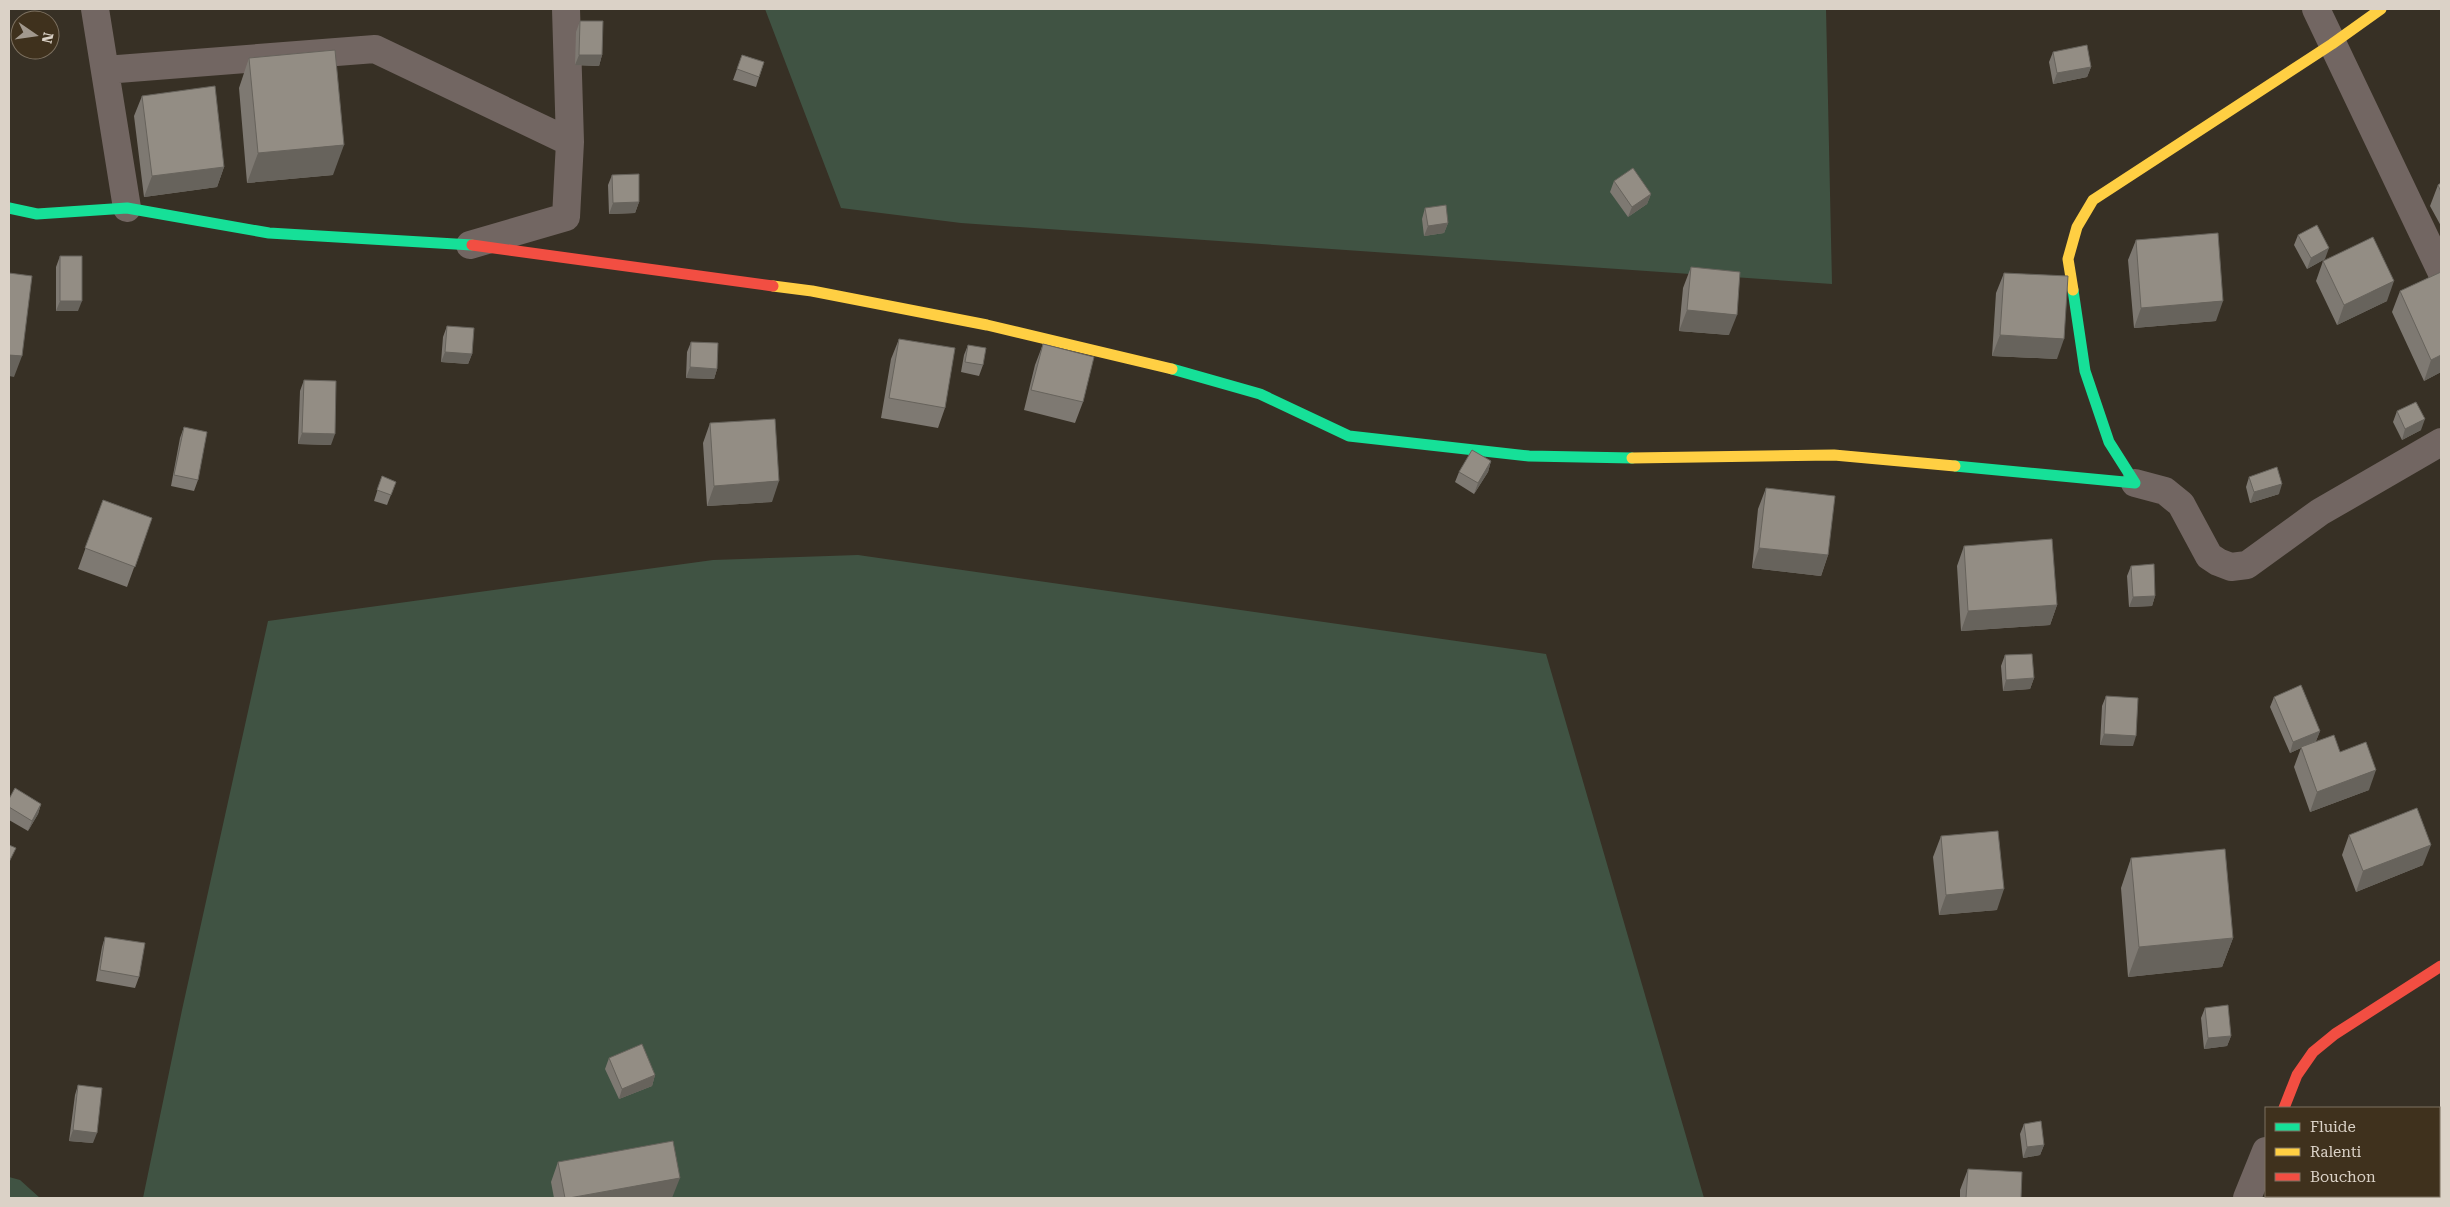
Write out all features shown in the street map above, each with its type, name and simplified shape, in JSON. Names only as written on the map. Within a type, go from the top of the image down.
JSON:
[{"type":"street","points":[[95,9],[127,208]]},
{"type":"street","points":[[470,245],[566,217],[570,142],[566,9]]},
{"type":"street","points":[[2316,9],[2441,271]]},
{"type":"street","points":[[2136,483],[2109,442],[2085,371],[2068,259],[2077,227],[2093,200],[2332,44],[2381,9]]},
{"type":"street","points":[[105,70],[375,49],[570,142]]},
{"type":"street","points":[[9,208],[37,214],[127,208],[269,233],[470,245],[812,290],[987,325],[1136,359],[1260,394],[1349,436],[1529,456],[1642,458],[1834,455],[2136,483],[2165,491],[2181,504],[2209,556],[2231,567],[2247,565],[2320,512],[2441,442]]},
{"type":"street","points":[[2284,1107],[2297,1075],[2313,1052],[2335,1034],[2441,966]]},
{"type":"street","points":[[2247,1198],[2265,1153]]},
{"type":"green space","points":[[765,9],[1826,9],[1832,284],[961,223],[841,208]]},
{"type":"green space","points":[[858,555],[1546,654],[1704,1198],[143,1198],[182,1010],[268,621],[713,560]]},
{"type":"green space","points":[[9,1177],[20,1180],[40,1198],[9,1198]]},
{"type":"building","points":[[580,21],[603,21],[602,55],[579,55]]},
{"type":"building","points":[[2087,45],[2091,67],[2057,73],[2053,52]]},
{"type":"building","points":[[335,50],[344,145],[258,153],[249,58]]},
{"type":"building","points":[[742,55],[764,62],[759,77],[737,69]]},
{"type":"building","points":[[215,86],[224,167],[152,176],[142,96]]},
{"type":"building","points":[[1633,168],[1651,194],[1632,207],[1614,181]]},
{"type":"building","points":[[639,174],[639,202],[613,203],[612,175]]},
{"type":"building","points":[[1446,205],[1448,223],[1428,226],[1425,208]]},
{"type":"building","points":[[2317,225],[2329,248],[2311,258],[2298,235]]},
{"type":"building","points":[[2218,233],[2223,301],[2141,308],[2136,240]]},
{"type":"building","points":[[2373,237],[2394,281],[2344,305],[2323,261]]},
{"type":"building","points":[[60,256],[82,256],[82,301],[60,301]]},
{"type":"building","points":[[1691,267],[1740,272],[1737,315],[1687,310]]},
{"type":"building","points":[[2441,272],[2441,355],[2431,360],[2400,291]]},
{"type":"building","points":[[9,273],[32,276],[22,356],[9,355]]},
{"type":"building","points":[[2004,273],[2068,276],[2064,339],[2000,335]]},
{"type":"building","points":[[447,326],[474,328],[472,354],[445,352]]},
{"type":"building","points":[[899,339],[955,348],[945,408],[889,398]]},
{"type":"building","points":[[691,342],[718,343],[717,369],[690,367]]},
{"type":"building","points":[[1043,344],[1094,357],[1083,402],[1031,390]]},
{"type":"building","points":[[968,345],[986,348],[983,365],[965,362]]},
{"type":"building","points":[[304,380],[336,381],[335,434],[302,433]]},
{"type":"building","points":[[2416,402],[2425,419],[2405,429],[2397,411]]},
{"type":"building","points":[[775,419],[779,481],[714,486],[710,423]]},
{"type":"building","points":[[184,427],[207,432],[198,480],[174,475]]},
{"type":"building","points":[[1472,450],[1491,461],[1478,483],[1459,472]]},
{"type":"building","points":[[2277,467],[2282,484],[2254,492],[2249,477]]},
{"type":"building","points":[[382,476],[396,482],[391,495],[377,490]]},
{"type":"building","points":[[1766,488],[1835,496],[1828,555],[1759,548]]},
{"type":"building","points":[[103,500],[152,518],[135,567],[85,548]]},
{"type":"building","points":[[2052,539],[2057,605],[1968,611],[1964,546]]},
{"type":"building","points":[[2154,564],[2155,596],[2133,597],[2131,566]]},
{"type":"building","points":[[2032,654],[2034,678],[2006,680],[2005,655]]},
{"type":"building","points":[[2301,685],[2320,731],[2293,742],[2274,697]]},
{"type":"building","points":[[2106,696],[2138,698],[2136,736],[2104,734]]},
{"type":"building","points":[[2334,735],[2340,752],[2366,742],[2376,770],[2317,792],[2301,747]]},
{"type":"building","points":[[15,788],[41,804],[32,821],[9,807],[9,799]]},
{"type":"building","points":[[2417,808],[2431,845],[2363,871],[2349,835]]},
{"type":"building","points":[[1998,831],[2004,889],[1946,895],[1941,836]]},
{"type":"building","points":[[9,845],[16,848],[9,862]]},
{"type":"building","points":[[2225,849],[2233,938],[2139,947],[2131,858]]},
{"type":"building","points":[[105,937],[145,943],[139,977],[100,970]]},
{"type":"building","points":[[2228,1005],[2231,1036],[2208,1038],[2205,1008]]},
{"type":"building","points":[[642,1044],[655,1075],[622,1089],[609,1058]]},
{"type":"building","points":[[78,1085],[102,1088],[97,1133],[73,1130]]},
{"type":"building","points":[[2041,1121],[2044,1145],[2027,1147],[2024,1124]]},
{"type":"building","points":[[673,1141],[680,1178],[565,1198],[558,1162]]},
{"type":"building","points":[[1968,1169],[2022,1172],[2021,1198],[1966,1198]]},
{"type":"traffic: fast","points":[[9,208],[37,214],[127,208],[269,233],[472,245]]},
{"type":"traffic: fast","points":[[1955,466],[2135,483],[2109,442],[2085,371],[2073,290]]},
{"type":"traffic: fast","points":[[1172,369],[1260,394],[1349,436],[1529,456],[1632,458]]},
{"type":"traffic: slow","points":[[2073,290],[2068,259],[2077,227],[2093,200],[2332,44],[2381,9]]},
{"type":"traffic: slow","points":[[773,286],[812,291],[987,325],[1172,369]]},
{"type":"traffic: slow","points":[[1632,458],[1834,455],[1955,466]]},
{"type":"traffic: jam","points":[[472,245],[773,286]]},
{"type":"traffic: jam","points":[[2284,1107],[2297,1075],[2313,1052],[2335,1034],[2441,966]]}]
